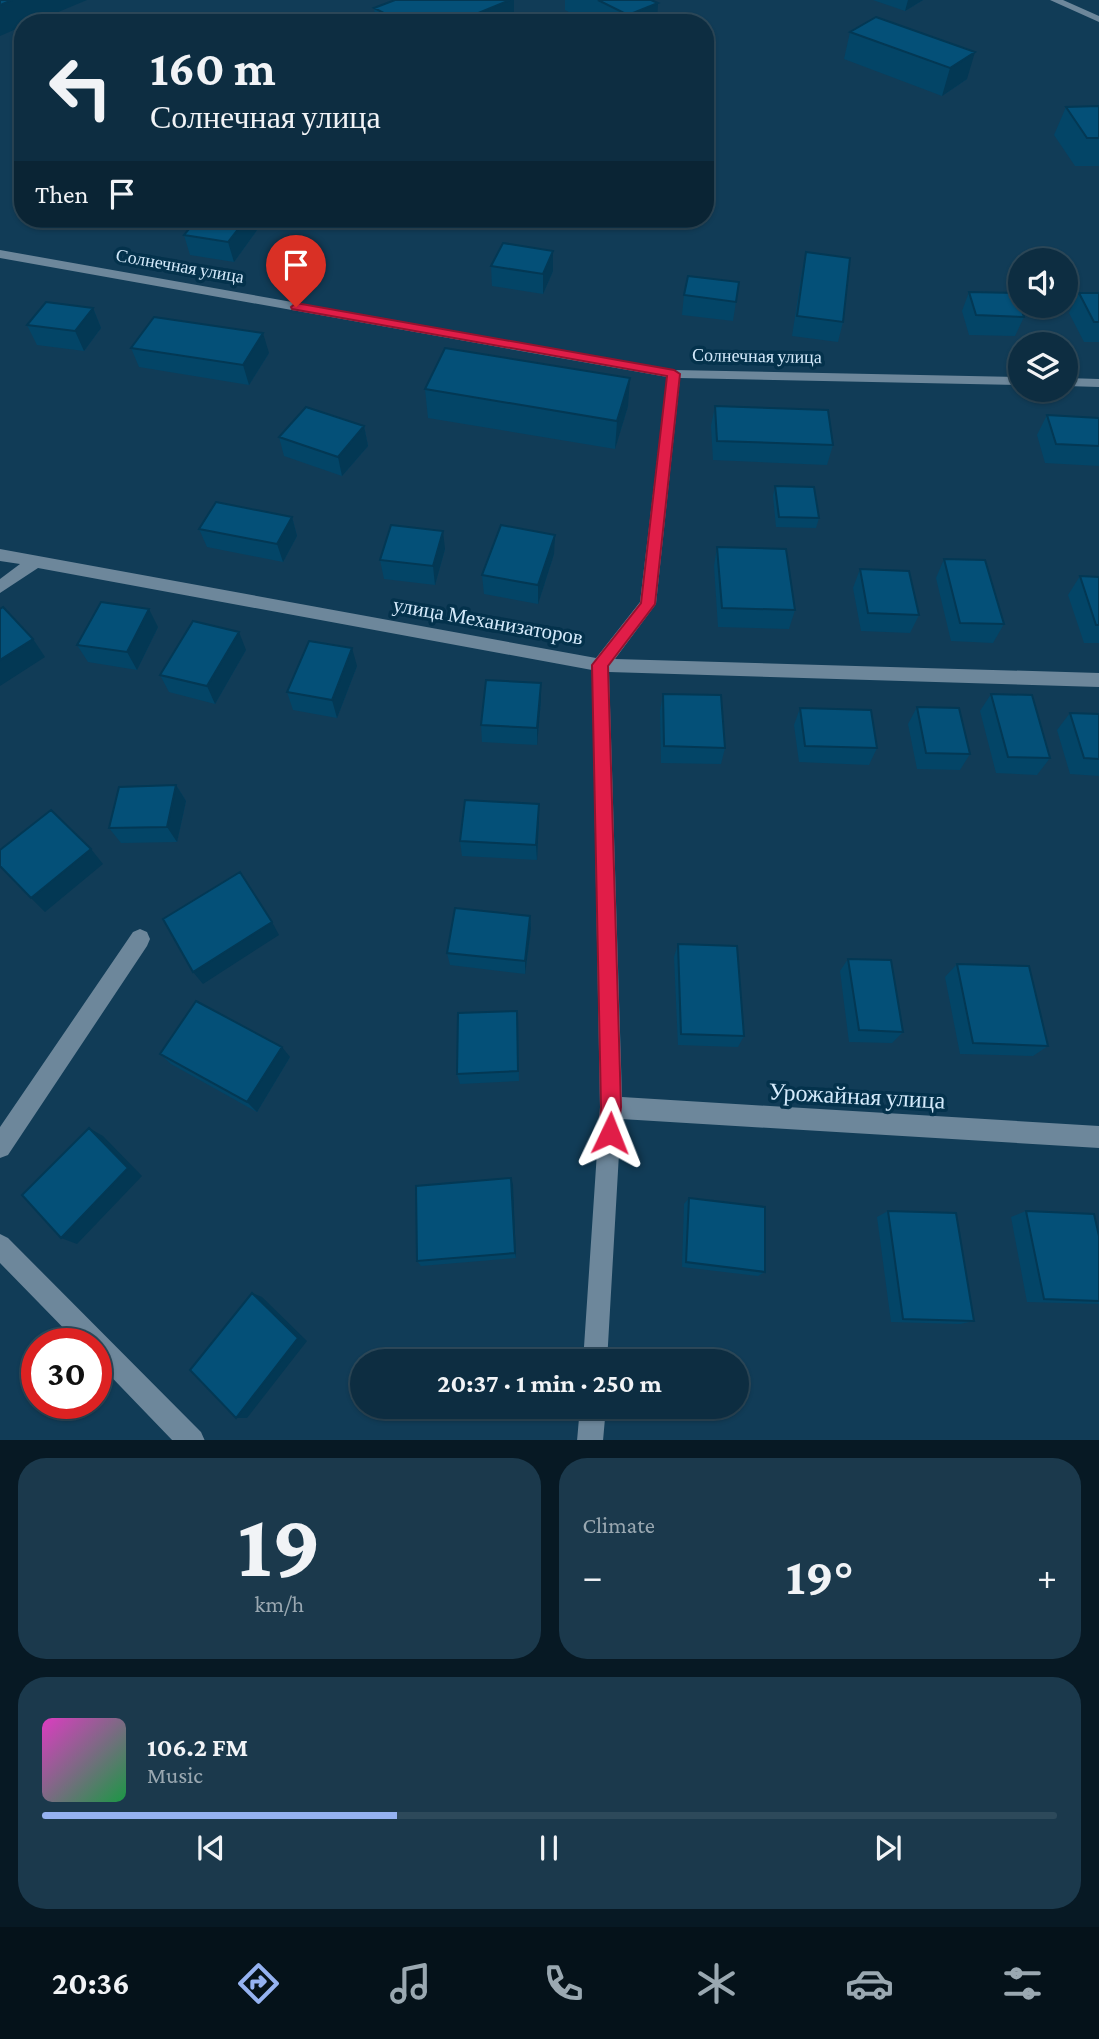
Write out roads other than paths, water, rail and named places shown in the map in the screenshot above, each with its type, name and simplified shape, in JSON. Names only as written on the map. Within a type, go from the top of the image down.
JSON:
[{"type":"street","points":[[1055,0],[1099,19]]},
{"type":"street","name":"Солнечная улица","points":[[0,254],[674,374],[1008,381]]},
{"type":"street","points":[[596,1349],[611,1107],[600,665],[648,604],[674,374]]},
{"type":"street","points":[[1078,382],[1099,383]]},
{"type":"street","name":"улица Механизаторов","points":[[0,555],[600,665],[1099,680]]},
{"type":"street","points":[[0,587],[35,562]]},
{"type":"street","points":[[0,1147],[140,939]]},
{"type":"street","name":"Урожайная улица","points":[[611,1107],[1099,1137]]},
{"type":"street","points":[[0,1247],[192,1440]]},
{"type":"street","points":[[590,1440],[592,1419]]}]
